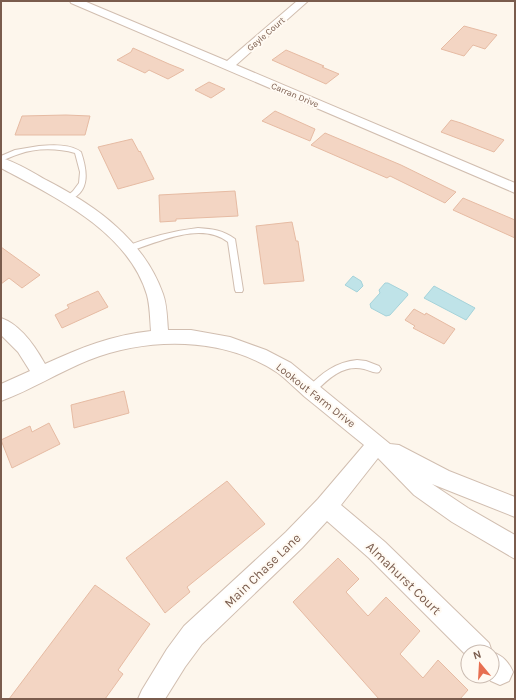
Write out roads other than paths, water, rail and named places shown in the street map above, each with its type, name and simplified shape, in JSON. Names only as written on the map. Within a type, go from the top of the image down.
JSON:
[{"type":"street","name":"Gayle Court","points":[[228,66],[303,1]]},
{"type":"street","name":"Carran Drive","points":[[81,2],[515,188]]},
{"type":"street","points":[[1,162],[69,198],[88,211],[130,248],[146,270],[155,294],[159,312],[160,337]]},
{"type":"street","points":[[1,325],[12,332],[28,350],[41,374]]},
{"type":"street","name":"Lookout Farm Drive","points":[[1,393],[102,348],[125,341],[160,337],[198,338],[230,344],[260,355],[284,368],[377,444],[421,488],[460,515],[515,548]]},
{"type":"street","name":"Lookout Farm Drive","points":[[377,444],[442,478],[515,507]]},
{"type":"street","name":"Main Chase Lane","points":[[151,699],[176,658],[193,635],[294,540],[326,506],[377,444]]},
{"type":"street","name":"Almahurst Court","points":[[326,506],[377,550],[472,644]]},
{"type":"lane","points":[[1,159],[13,153],[40,148],[70,148],[78,152],[84,169],[83,183],[81,188],[69,198]]},
{"type":"lane","points":[[130,248],[146,240],[173,234],[205,232],[216,232],[223,234],[229,237],[232,242],[238,290]]},
{"type":"lane","points":[[311,390],[325,376],[344,365],[362,364],[376,369]]},
{"type":"water","points":[[353,276],[361,281],[363,286],[357,292],[345,285]]},
{"type":"water","points":[[385,283],[388,283],[407,293],[408,295],[390,315],[386,316],[371,308],[370,304],[380,293],[379,290]]},
{"type":"water","points":[[434,286],[475,308],[466,320],[424,298]]}]
